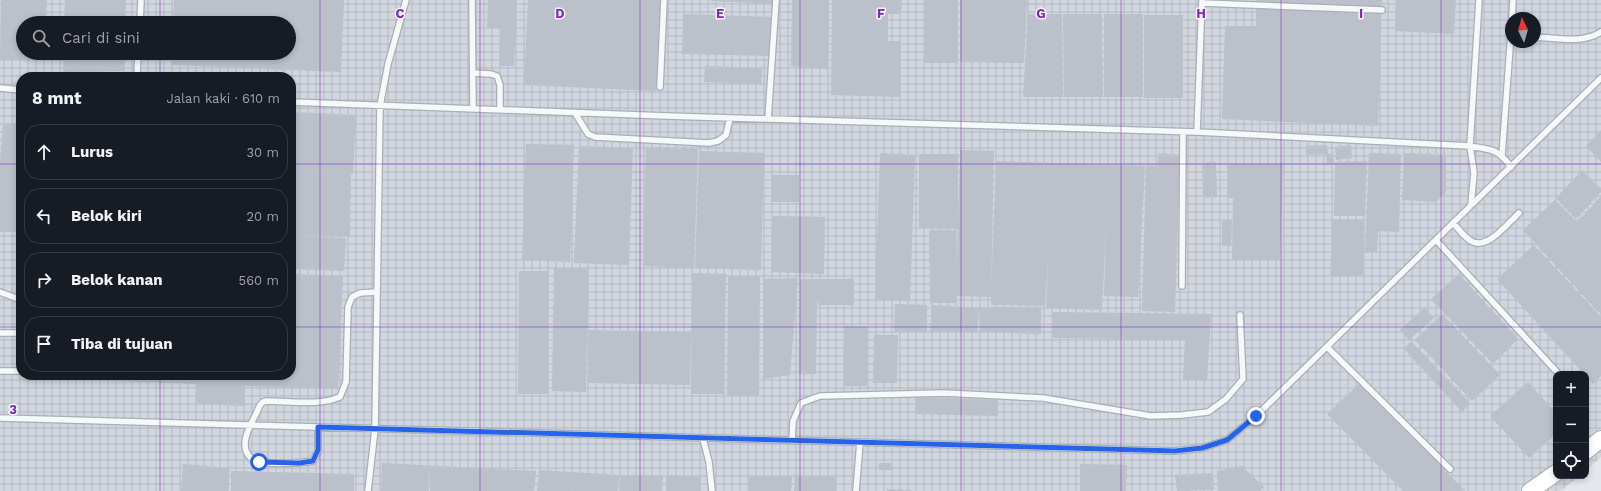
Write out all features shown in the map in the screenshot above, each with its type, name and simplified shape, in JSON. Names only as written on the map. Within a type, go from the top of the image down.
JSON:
[{"type":"main road","points":[[1589,449],[1601,439]]},
{"type":"main road","points":[[1530,491],[1553,476]]},
{"type":"lane","points":[[140,16],[141,0]]},
{"type":"lane","points":[[368,491],[375,429],[380,106],[388,64],[406,0]]},
{"type":"lane","points":[[472,0],[473,109]]},
{"type":"lane","points":[[660,87],[664,0]]},
{"type":"lane","points":[[768,119],[776,0]]},
{"type":"lane","points":[[1471,205],[1474,173],[1470,146],[1478,0]]},
{"type":"lane","points":[[1512,12],[1513,0]]},
{"type":"lane","points":[[1197,132],[1202,1],[1382,10]]},
{"type":"lane","points":[[1541,37],[1576,39],[1592,38],[1601,32]]},
{"type":"lane","points":[[1502,155],[1510,48]]},
{"type":"lane","points":[[137,72],[138,60]]},
{"type":"lane","points":[[473,73],[491,74],[497,76],[500,85],[500,110]]},
{"type":"lane","points":[[0,418],[250,424],[703,439],[792,440],[1175,451],[1202,448],[1227,440],[1256,416],[1601,78]]},
{"type":"lane","points":[[0,88],[16,90]]},
{"type":"lane","points":[[296,102],[575,113],[1197,132],[1470,146],[1496,151],[1502,155],[1511,167]]},
{"type":"lane","points":[[575,113],[588,134],[595,137],[709,143],[718,141],[726,135],[730,118]]},
{"type":"lane","points":[[1182,286],[1183,132]]},
{"type":"lane","points":[[1453,223],[1470,241],[1478,243],[1490,241],[1519,213]]},
{"type":"lane","points":[[1436,240],[1556,371]]},
{"type":"lane","points":[[0,292],[16,298]]},
{"type":"lane","points":[[318,427],[318,450],[313,461],[299,463],[259,462],[251,458],[246,451],[245,442],[250,424],[260,404],[266,401],[318,401],[332,400],[340,397],[346,382],[348,307],[352,297],[360,293],[377,292]]},
{"type":"lane","points":[[792,440],[793,421],[802,403],[820,396],[952,394],[1043,398],[1151,416],[1182,416],[1208,412],[1226,399],[1244,379],[1240,315]]},
{"type":"lane","points":[[0,333],[16,333]]},
{"type":"lane","points":[[1327,347],[1450,470]]},
{"type":"lane","points":[[0,371],[16,371]]},
{"type":"lane","points":[[703,439],[709,462],[712,491]]},
{"type":"lane","points":[[856,491],[860,442]]},
{"type":"shaded area","points":[[0,0],[1601,0],[1601,457],[1589,467],[1589,371],[1553,371],[1553,479],[1575,479],[1561,491],[0,491]]},
{"type":"building","points":[[1,0],[47,0],[46,16],[16,16],[16,59],[0,59]]},
{"type":"building","points":[[65,0],[126,0],[125,16],[64,16]]},
{"type":"building","points":[[174,0],[344,0],[341,72],[171,65],[171,60],[296,60],[296,16],[173,16]]},
{"type":"building","points":[[488,0],[517,0],[514,66],[500,66],[501,28],[487,28]]},
{"type":"building","points":[[528,0],[660,0],[656,91],[524,85]]},
{"type":"building","points":[[711,0],[773,0],[772,4]]},
{"type":"building","points":[[792,0],[829,0],[828,69],[791,66]]},
{"type":"building","points":[[832,0],[902,0],[901,14],[888,14],[888,41],[901,41],[901,97],[831,95]]},
{"type":"building","points":[[925,0],[958,0],[958,63],[925,63]]},
{"type":"building","points":[[960,0],[1027,0],[1024,63],[960,62]]},
{"type":"building","points":[[1256,0],[1382,0],[1378,126],[1222,119],[1225,26],[1256,26]]},
{"type":"building","points":[[1397,0],[1456,0],[1454,34],[1395,31]]},
{"type":"building","points":[[683,14],[771,17],[770,56],[682,54]]},
{"type":"building","points":[[1028,14],[1062,14],[1063,97],[1023,97]]},
{"type":"building","points":[[1063,14],[1102,14],[1103,97],[1064,97]]},
{"type":"building","points":[[1104,14],[1143,14],[1143,97],[1104,97]]},
{"type":"building","points":[[1144,15],[1183,15],[1183,98],[1144,98]]},
{"type":"building","points":[[64,60],[124,60],[124,71],[63,72]]},
{"type":"building","points":[[705,66],[762,68],[761,84],[704,82]]},
{"type":"building","points":[[296,112],[356,115],[353,174],[351,174],[350,236],[296,235],[296,173],[330,173],[296,172]]},
{"type":"building","points":[[16,123],[16,232],[0,232],[0,163],[3,124]]},
{"type":"building","points":[[1601,130],[1601,162],[1586,146]]},
{"type":"building","points":[[526,144],[574,145],[570,262],[522,260]]},
{"type":"building","points":[[1327,145],[1328,154],[1306,155],[1306,146]]},
{"type":"building","points":[[1351,145],[1352,158],[1336,160],[1335,147]]},
{"type":"building","points":[[579,146],[633,148],[629,265],[574,263]]},
{"type":"building","points":[[646,148],[698,149],[694,268],[643,266]]},
{"type":"building","points":[[960,150],[994,151],[991,295],[996,161],[1145,166],[1138,297],[1104,296],[1107,210],[1102,310],[1046,308],[1049,241],[1045,306],[991,305],[991,297],[956,296],[958,228],[919,228],[919,154],[958,154],[958,226]]},
{"type":"building","points":[[699,151],[764,153],[761,270],[695,268]]},
{"type":"building","points":[[880,153],[915,155],[910,301],[875,300]]},
{"type":"building","points":[[1159,153],[1180,155],[1175,312],[1142,311],[1146,165],[1157,166]]},
{"type":"building","points":[[1369,153],[1401,154],[1399,232],[1378,231],[1377,252],[1365,252]]},
{"type":"building","points":[[1404,153],[1446,155],[1446,192],[1436,202],[1402,200]]},
{"type":"building","points":[[1326,154],[1333,154],[1334,163],[1327,164]]},
{"type":"building","points":[[1367,161],[1365,216],[1334,216],[1335,162]]},
{"type":"building","points":[[1216,162],[1217,197],[1203,198],[1202,163]]},
{"type":"building","points":[[1227,163],[1283,163],[1280,260],[1232,259],[1233,198],[1227,198]]},
{"type":"building","points":[[1582,170],[1601,189],[1601,192],[1576,219],[1556,198]]},
{"type":"building","points":[[771,175],[799,175],[799,202],[771,202]]},
{"type":"building","points":[[1601,196],[1601,315],[1523,230],[1555,200],[1577,222]]},
{"type":"building","points":[[773,216],[825,217],[824,274],[771,272]]},
{"type":"building","points":[[1333,219],[1364,220],[1363,276],[1330,277]]},
{"type":"building","points":[[1222,221],[1232,221],[1231,246],[1222,246]]},
{"type":"building","points":[[929,230],[956,230],[956,303],[930,303]]},
{"type":"building","points":[[296,236],[346,238],[344,271],[296,269]]},
{"type":"building","points":[[1534,245],[1601,317],[1601,376],[1593,384],[1589,379],[1589,371],[1581,371],[1497,279]]},
{"type":"building","points":[[554,268],[588,269],[586,392],[552,391]]},
{"type":"building","points":[[519,271],[549,271],[548,394],[518,394]]},
{"type":"building","points":[[693,273],[726,274],[724,394],[691,394]]},
{"type":"building","points":[[296,274],[343,276],[338,389],[245,386],[245,406],[196,404],[197,384],[93,380],[296,380]]},
{"type":"building","points":[[1459,274],[1518,339],[1493,364],[1431,299]]},
{"type":"building","points":[[728,277],[760,277],[759,395],[727,395]]},
{"type":"building","points":[[798,278],[790,375],[763,379],[763,279]]},
{"type":"building","points":[[800,279],[854,279],[854,305],[818,305],[817,299],[816,374],[799,374]]},
{"type":"building","points":[[895,304],[927,305],[927,332],[894,332]]},
{"type":"building","points":[[932,305],[979,308],[977,333],[930,331]]},
{"type":"building","points":[[1041,307],[1041,334],[981,332],[979,308]]},
{"type":"building","points":[[1425,307],[1434,318],[1409,340],[1400,330]]},
{"type":"building","points":[[1053,312],[1211,314],[1207,381],[1183,379],[1185,340],[1053,338]]},
{"type":"building","points":[[1442,314],[1500,375],[1472,401],[1415,340]]},
{"type":"building","points":[[845,326],[867,327],[867,386],[844,386]]},
{"type":"building","points":[[589,330],[691,332],[690,385],[588,383]]},
{"type":"building","points":[[874,335],[898,335],[897,383],[873,383]]},
{"type":"building","points":[[1411,341],[1470,403],[1462,412],[1404,349]]},
{"type":"building","points":[[1361,382],[1465,491],[1403,491],[1327,414]]},
{"type":"building","points":[[1528,382],[1553,410],[1553,437],[1529,458],[1490,416]]},
{"type":"building","points":[[916,397],[998,400],[998,416],[915,414]]},
{"type":"building","points":[[382,463],[536,471],[534,491],[430,491],[429,468],[428,491],[381,491]]},
{"type":"building","points":[[879,463],[891,463],[891,470],[879,470]]},
{"type":"building","points":[[183,464],[230,468],[228,491],[181,491]]},
{"type":"building","points":[[1080,464],[1127,465],[1126,491],[1080,491]]},
{"type":"building","points":[[1242,466],[1265,488],[1261,489],[1261,491],[1218,491],[1217,471]]},
{"type":"building","points":[[539,470],[619,475],[618,491],[572,491],[572,481],[571,491],[537,491]]},
{"type":"building","points":[[231,471],[354,474],[354,491],[231,491]]},
{"type":"building","points":[[1213,473],[1214,490],[1177,491],[1175,475]]},
{"type":"building","points":[[620,475],[663,476],[662,491],[620,491]]},
{"type":"building","points":[[666,475],[701,477],[701,491],[666,491]]},
{"type":"building","points":[[749,476],[792,476],[791,491],[749,491]]},
{"type":"building","points":[[795,476],[836,477],[836,491],[794,491]]},
{"type":"building","points":[[887,489],[912,490],[912,491],[887,491]]},
{"type":"route","points":[[259,462],[299,463],[313,461],[318,450],[318,427],[703,439],[1175,451],[1202,448],[1227,440],[1256,416]]}]
